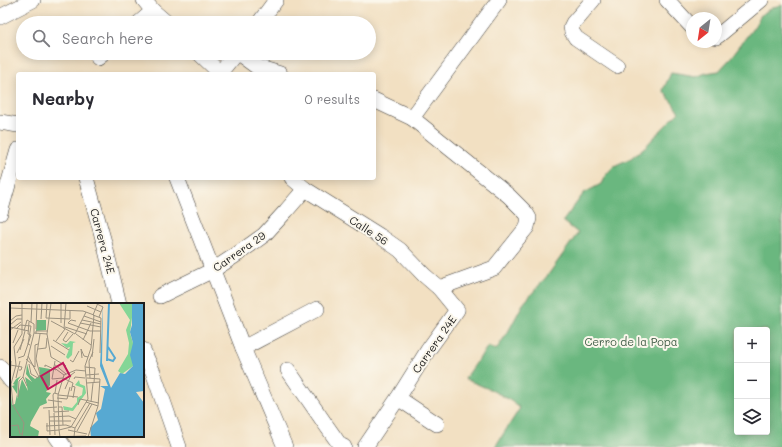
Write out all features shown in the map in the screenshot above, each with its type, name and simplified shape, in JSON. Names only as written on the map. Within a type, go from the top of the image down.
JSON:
[{"type":"street","points":[[0,17],[33,0]]},
{"type":"street","points":[[264,16],[276,0]]},
{"type":"street","points":[[412,118],[499,0]]},
{"type":"street","points":[[593,0],[573,23],[571,27],[572,32],[576,38],[617,66]]},
{"type":"street","points":[[667,0],[686,21]]},
{"type":"street","points":[[722,33],[761,0]]},
{"type":"street","points":[[143,16],[149,5],[160,16]]},
{"type":"street","points":[[206,60],[219,72]]},
{"type":"street","points":[[221,72],[231,60]]},
{"type":"street","points":[[247,60],[257,67],[273,72]]},
{"type":"street","points":[[376,101],[412,118],[509,196],[529,218],[527,227],[494,268],[439,288]]},
{"type":"street","points":[[0,122],[16,125]]},
{"type":"street","points":[[0,213],[16,157]]},
{"type":"street","name":"Carrera 24E","points":[[87,180],[120,303]]},
{"type":"street","points":[[178,180],[243,348],[285,447]]},
{"type":"street","name":"Calle 56","points":[[294,180],[305,189],[400,250],[424,276],[439,288]]},
{"type":"street","name":"Carrera 29","points":[[160,296],[213,270],[236,255],[264,234],[305,189]]},
{"type":"street","name":"Carrera 24E","points":[[365,447],[428,350],[458,310],[439,288]]},
{"type":"street","points":[[243,348],[317,309]]},
{"type":"street","points":[[144,352],[153,372],[179,447]]},
{"type":"street","points":[[0,367],[10,380]]},
{"type":"street","points":[[288,370],[328,428],[344,447]]},
{"type":"street","points":[[398,398],[437,424]]},
{"type":"street","points":[[57,437],[64,447]]},
{"type":"green space","name":"Cerro de la Popa","points":[[782,5],[782,447],[495,447],[520,408],[501,395],[465,379],[488,346],[496,350],[508,332],[523,304],[548,275],[578,233],[563,221],[584,193],[601,184],[605,176],[614,166],[631,158],[646,146],[679,112],[663,90],[671,73],[696,77],[706,73],[719,71],[754,27],[761,15],[773,7]]}]
